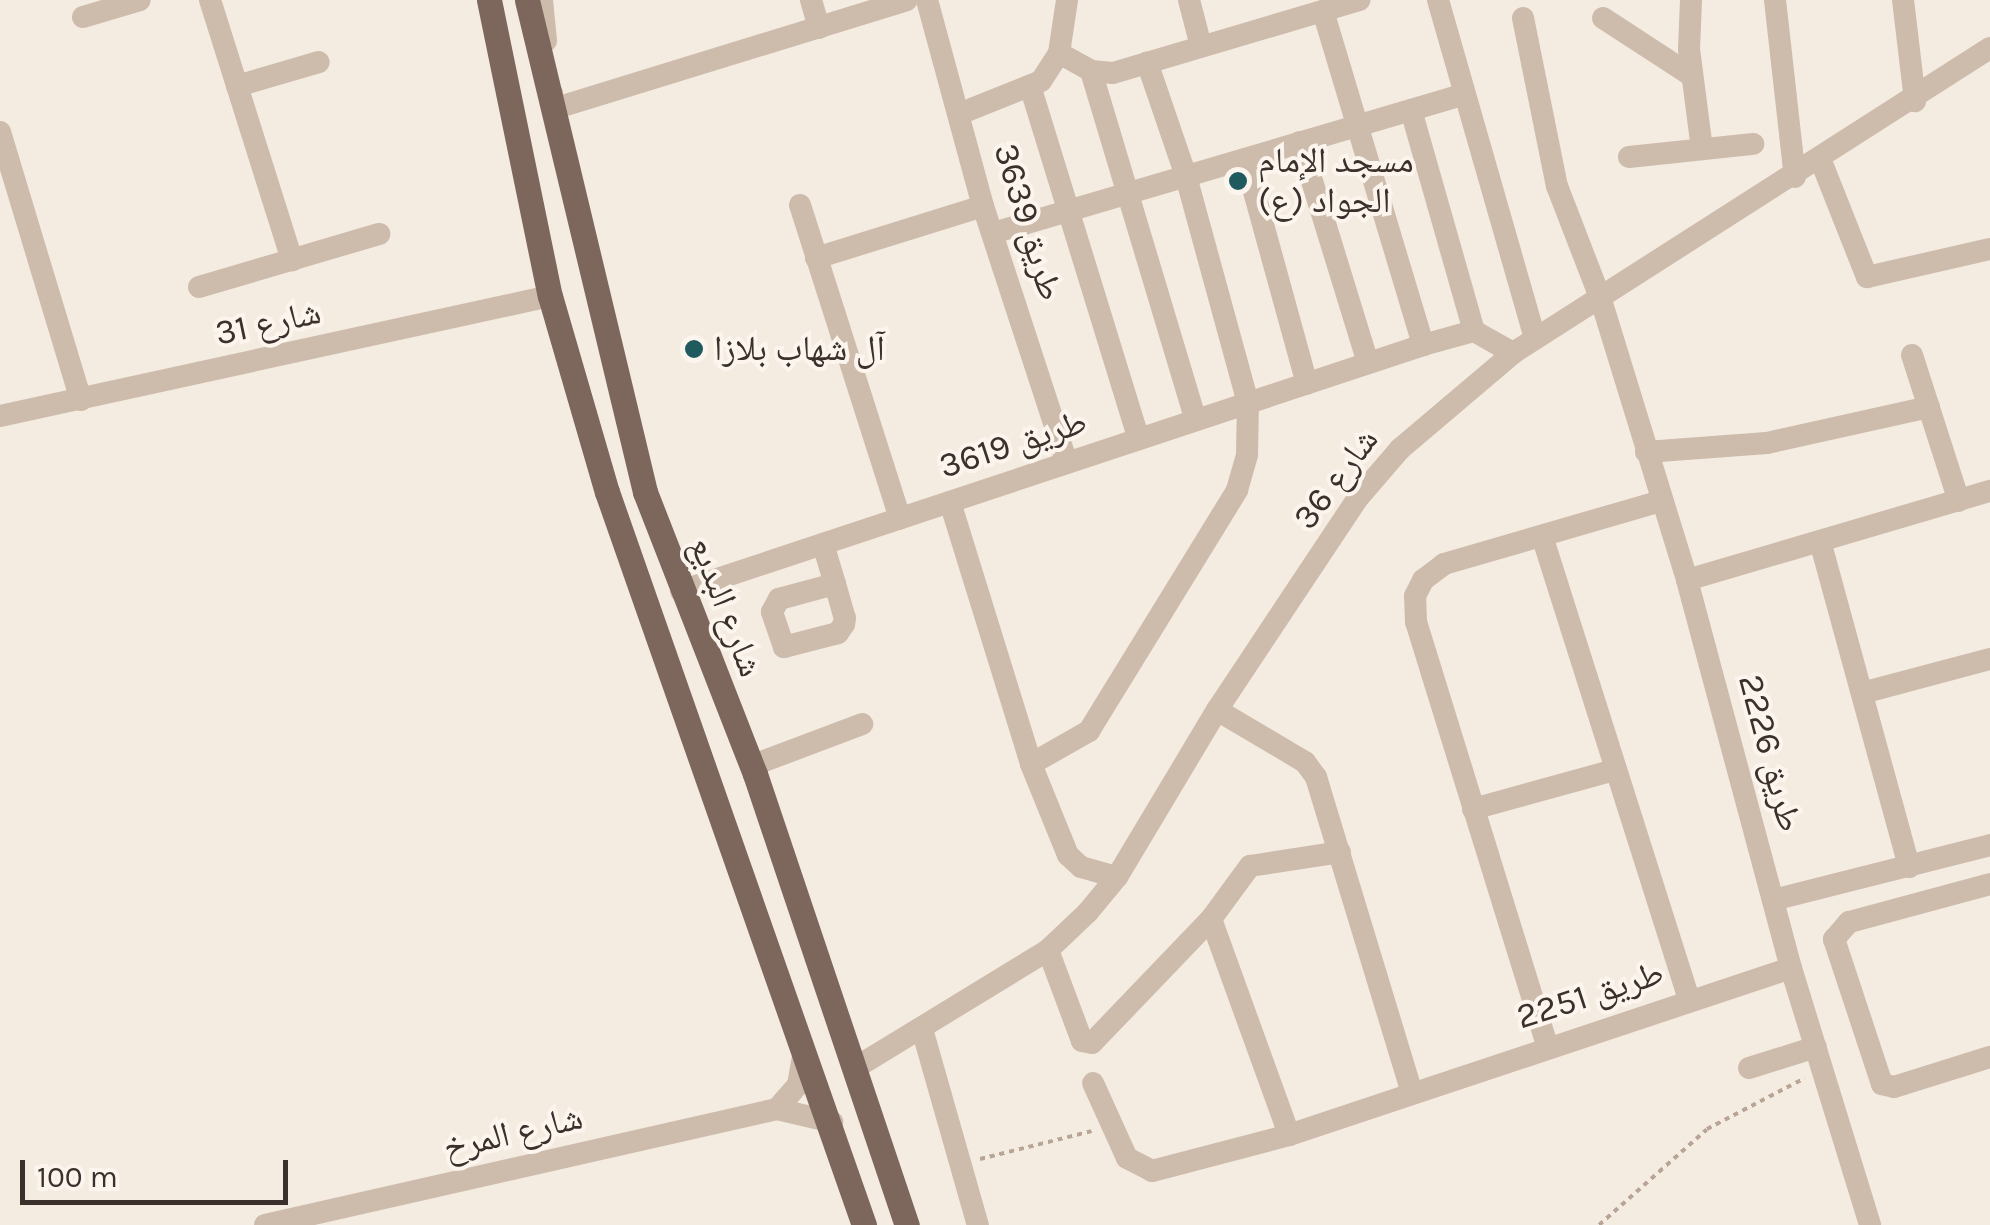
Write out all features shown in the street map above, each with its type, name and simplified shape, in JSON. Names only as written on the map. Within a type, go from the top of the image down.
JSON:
[{"type":"main road","name":"شارع البديع","points":[[489,0],[550,296],[607,492],[832,1122],[864,1225]]},
{"type":"main road","name":"شارع البديع","points":[[528,0],[645,492],[751,766],[907,1225]]},
{"type":"street","points":[[83,17],[140,0]]},
{"type":"street","points":[[210,0],[292,260]]},
{"type":"street","points":[[542,0],[553,108],[907,0]]},
{"type":"street","points":[[810,0],[818,28]]},
{"type":"street","name":"طريق 3639","points":[[927,0],[984,206],[1067,463]]},
{"type":"street","points":[[959,114],[1031,88],[1059,53],[1067,0]]},
{"type":"street","points":[[1189,0],[1201,46]]},
{"type":"street","points":[[1059,53],[1091,71],[1113,73],[1359,0]]},
{"type":"street","points":[[1438,0],[1535,338]]},
{"type":"street","points":[[1691,0],[1692,76],[1702,149]]},
{"type":"street","points":[[1775,0],[1796,177]]},
{"type":"street","points":[[1903,0],[1915,101]]},
{"type":"street","points":[[1323,11],[1423,345]]},
{"type":"street","name":"طريق 2226","points":[[1523,18],[1557,186],[1601,300],[1687,580],[1791,968],[1870,1225]]},
{"type":"street","points":[[1602,18],[1692,76]]},
{"type":"street","name":"شارع 36","points":[[855,1068],[1048,950],[1117,877],[1217,710],[1368,487],[1400,448],[1513,352],[1796,177],[1990,48]]},
{"type":"street","points":[[237,86],[319,62]]},
{"type":"street","points":[[1031,764],[1089,731],[1238,490],[1248,454],[1248,403],[1186,176],[1146,62]]},
{"type":"street","points":[[1091,71],[1196,420]]},
{"type":"street","points":[[1031,88],[1139,439]]},
{"type":"street","points":[[993,233],[1463,95]]},
{"type":"street","points":[[1411,110],[1474,332],[1513,352]]},
{"type":"street","points":[[0,132],[81,400]]},
{"type":"street","points":[[1300,142],[1368,364]]},
{"type":"street","points":[[1628,157],[1753,144]]},
{"type":"street","points":[[1245,159],[1307,384]]},
{"type":"street","points":[[1821,161],[1867,277],[1990,249]]},
{"type":"street","points":[[800,205],[900,518]]},
{"type":"street","points":[[816,258],[984,206]]},
{"type":"street","points":[[199,287],[379,234]]},
{"type":"street","name":"شارع 31","points":[[0,416],[550,296]]},
{"type":"street","name":"طريق 3619","points":[[681,590],[1423,345],[1474,332]]},
{"type":"street","points":[[1912,355],[1959,501]]},
{"type":"street","points":[[1646,452],[1767,443],[1929,407]]},
{"type":"street","points":[[1687,580],[1990,492]]},
{"type":"street","points":[[1547,1044],[1416,622],[1416,596],[1423,580],[1444,564],[1543,539],[1661,501]]},
{"type":"street","points":[[950,502],[1031,764],[1068,855],[1081,866],[1117,877]]},
{"type":"street","points":[[1543,539],[1689,1000]]},
{"type":"street","points":[[1820,542],[1909,867]]},
{"type":"street","points":[[824,544],[835,584]]},
{"type":"street","points":[[1862,693],[1990,659]]},
{"type":"street","points":[[1217,710],[1305,762],[1323,793],[1412,1092]]},
{"type":"street","points":[[751,766],[862,724]]},
{"type":"street","points":[[1473,809],[1615,770]]},
{"type":"street","points":[[1773,900],[1990,845]]},
{"type":"street","points":[[1048,950],[1082,1041],[1103,1037],[1211,918],[1250,866],[1340,852]]},
{"type":"street","points":[[1990,884],[1850,922],[1834,938],[1878,1081],[1894,1086],[1990,1057]]},
{"type":"street","points":[[1211,918],[1289,1136]]},
{"type":"street","name":"طريق 2251","points":[[1092,1083],[1127,1158],[1152,1170],[1289,1136],[1547,1044],[1791,968]]},
{"type":"street","points":[[922,1029],[978,1225]]},
{"type":"street","points":[[777,1109],[802,1075],[802,1042]]},
{"type":"street","points":[[1749,1068],[1820,1058]]},
{"type":"street","name":"شارع المرخ","points":[[265,1225],[777,1109],[832,1122]]},
{"type":"path","points":[[1599,1225],[1707,1129],[1820,1058]]},
{"type":"path","points":[[961,1164],[1111,1126]]},
{"type":"place","name":"مسجد الإمام الجواد (ع)","points":[[1238,181]]},
{"type":"place","name":"آل شهاب بلازا","points":[[694,349]]}]
